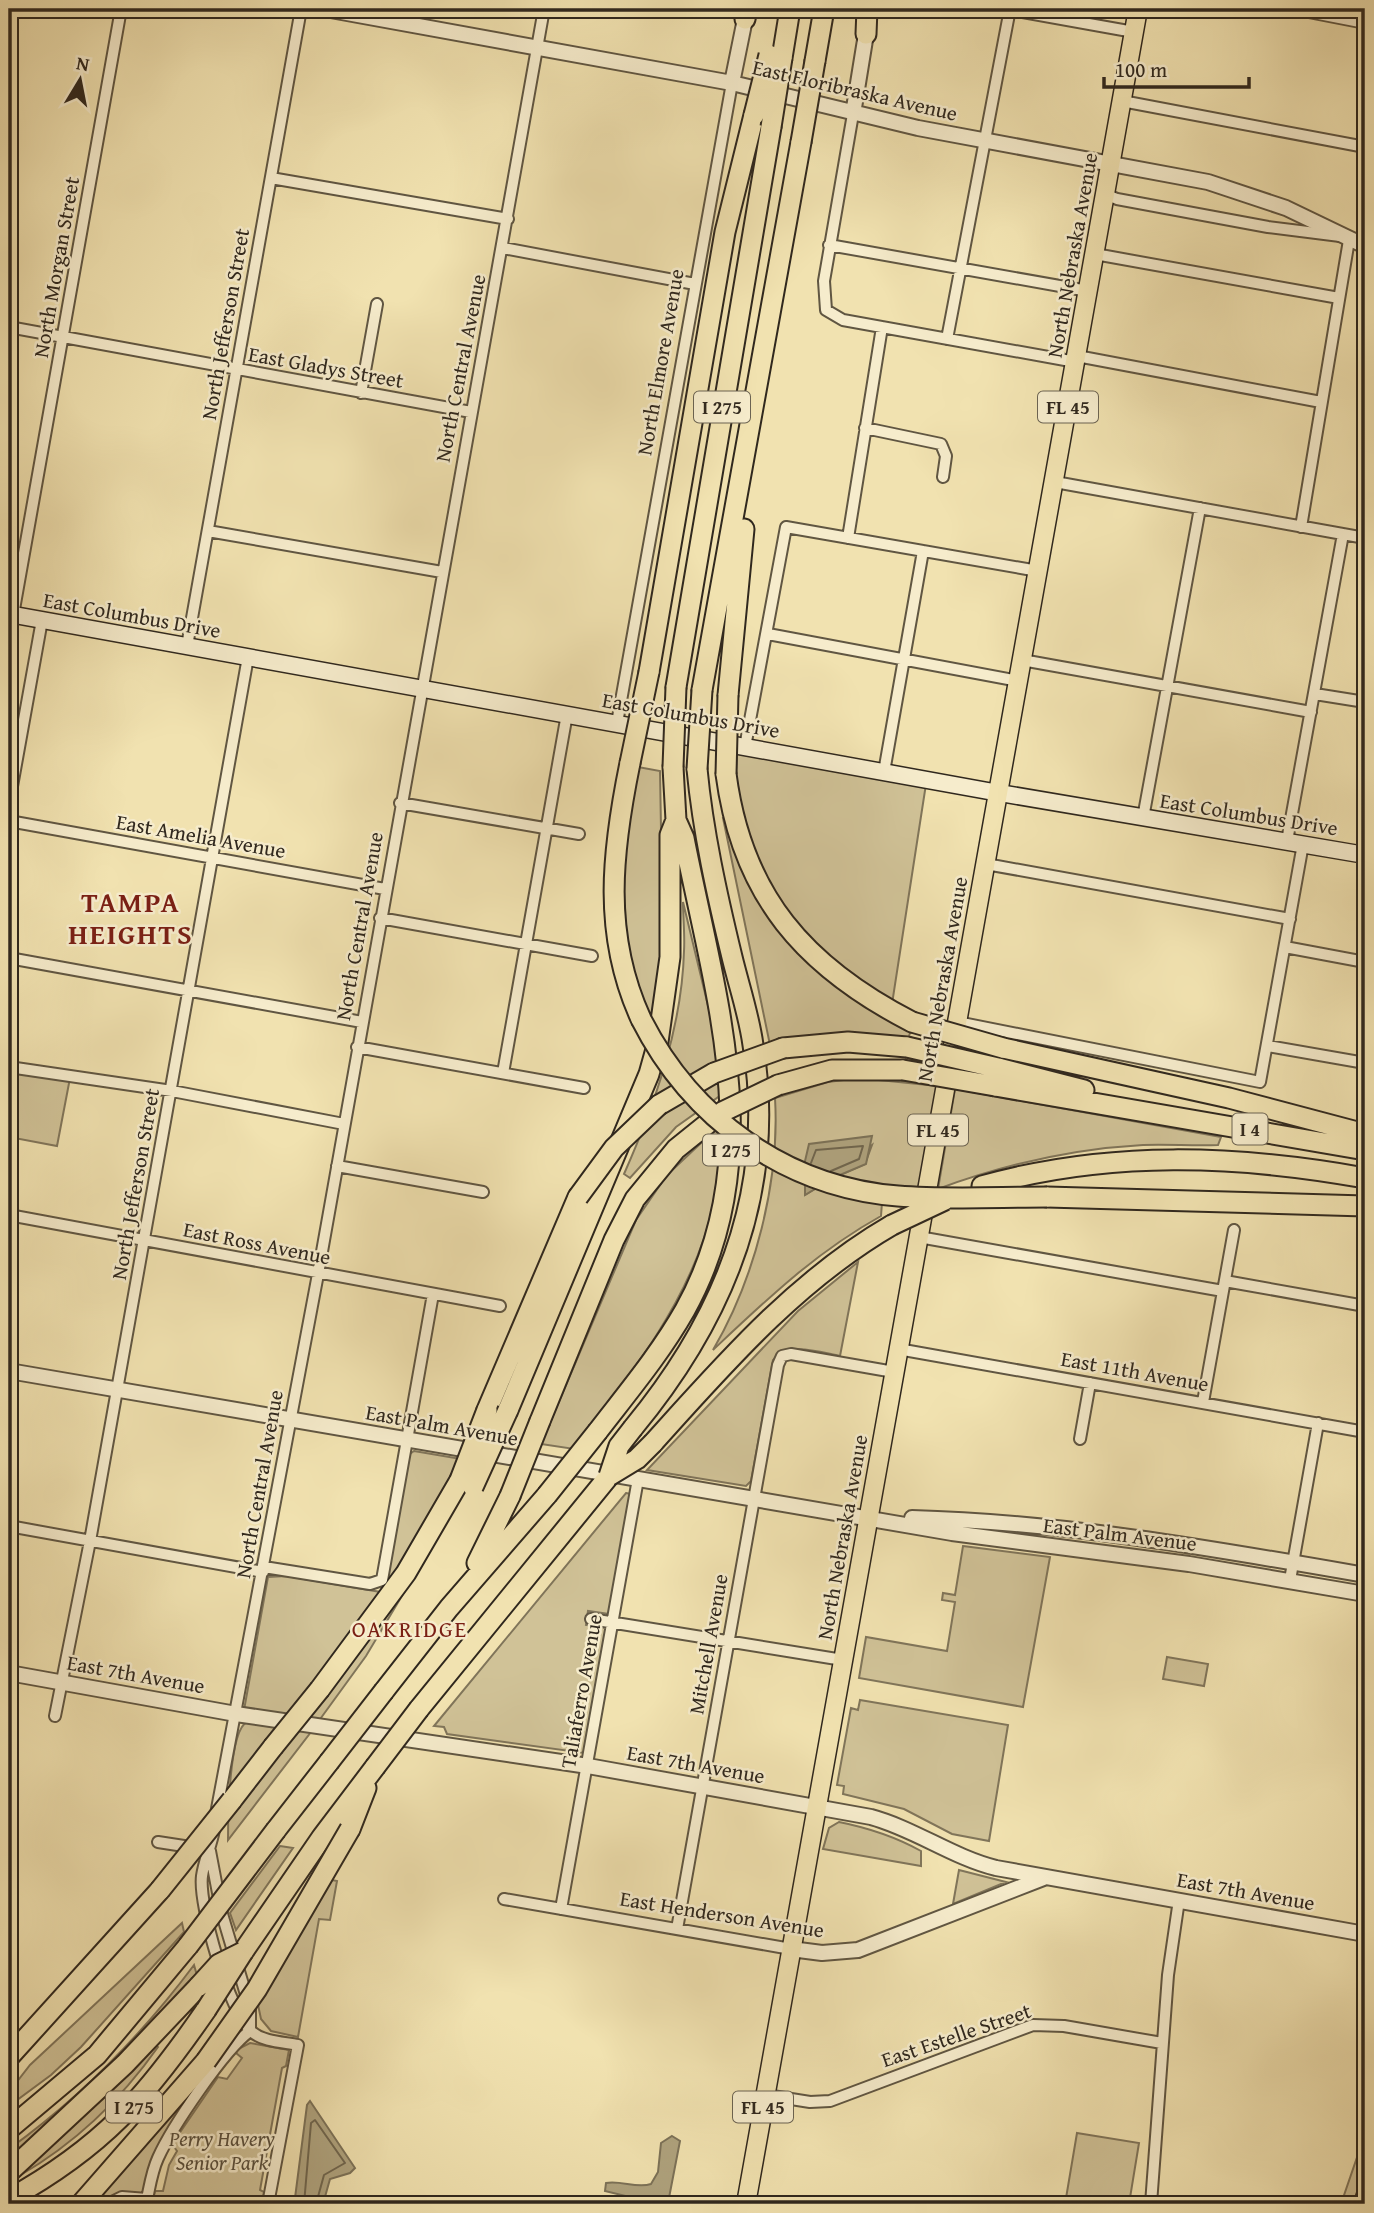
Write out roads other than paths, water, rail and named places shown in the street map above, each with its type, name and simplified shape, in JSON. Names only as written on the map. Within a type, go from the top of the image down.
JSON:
[{"type":"highway","points":[[783,9],[776,57],[754,115],[725,232],[649,672],[616,839],[612,892],[621,966],[641,1019],[663,1059],[700,1104],[746,1142],[795,1170],[854,1190],[896,1196],[1126,1197],[1365,1206]]},
{"type":"highway","name":"I 275","points":[[9,2129],[68,2082],[123,2027],[449,1608],[547,1495],[598,1431],[657,1354],[685,1308],[715,1235],[730,1162],[731,1115],[726,1039],[684,838],[676,820],[673,767],[676,687],[771,127],[776,57],[790,9]]},
{"type":"highway","name":"I 275","points":[[9,2199],[89,2147],[135,2105],[206,2010],[322,1837],[419,1709],[609,1476],[619,1446],[685,1361],[713,1308],[738,1247],[746,1216],[757,1144],[754,1045],[718,894],[701,808],[697,769],[702,690],[824,9]]},
{"type":"highway","points":[[866,34],[867,9]]},
{"type":"highway","points":[[745,456],[746,504],[728,695],[726,774],[736,830],[745,856],[768,902],[817,961],[839,979],[912,1022],[1003,1048],[1229,1098],[1365,1133]]},
{"type":"highway","points":[[9,2057],[160,1890],[360,1637],[419,1569],[508,1410],[652,1064],[668,985],[670,835],[676,820]]},
{"type":"highway","points":[[467,1483],[487,1410],[578,1197],[601,1162],[659,1105],[714,1073],[783,1048],[848,1042],[907,1047],[997,1077]]},
{"type":"highway","points":[[449,1608],[482,1555],[510,1496],[614,1240],[635,1199],[676,1149],[722,1112],[778,1085],[832,1070],[903,1070],[997,1077]]},
{"type":"highway","name":"I 4","points":[[997,1077],[1135,1108],[1365,1150]]},
{"type":"highway","points":[[609,1476],[637,1459],[794,1296],[830,1266],[892,1225],[982,1186],[1098,1163],[1189,1158],[1286,1165],[1365,1178]]},
{"type":"highway","points":[[81,2204],[206,2062],[257,1989],[350,1829],[375,1767]]},
{"type":"highway","points":[[9,2172],[125,2064],[219,1964],[243,1952]]},
{"type":"highway","points":[[9,2036],[88,1970]]},
{"type":"highway","points":[[67,2204],[128,2152]]},
{"type":"main road","name":"North Nebraska Avenue","points":[[746,2204],[1138,9]]},
{"type":"main road","name":"East Columbus Drive","points":[[11,615],[998,793],[1365,855]]},
{"type":"main road","points":[[1362,2204],[1365,2195]]},
{"type":"street","name":"North Morgan Street","points":[[11,615],[121,9]]},
{"type":"street","name":"North Jefferson Street","points":[[187,646],[301,9]]},
{"type":"street","name":"East Floribraska Avenue","points":[[325,9],[732,83],[853,114],[1111,162],[1244,192],[1286,208],[1365,246]]},
{"type":"street","name":"North Central Avenue","points":[[250,2031],[241,2018],[217,1956],[204,1908],[202,1875],[210,1850],[264,1569],[544,9]]},
{"type":"street","points":[[873,9],[866,34],[829,245],[823,290],[826,310],[843,320],[1321,402]]},
{"type":"street","points":[[947,339],[1007,9],[1134,32]]},
{"type":"street","points":[[1293,9],[1365,23]]},
{"type":"street","name":"North Elmore Avenue","points":[[617,723],[746,12]]},
{"type":"street","points":[[1122,101],[1365,147]]},
{"type":"street","points":[[271,178],[508,219]]},
{"type":"street","points":[[1105,194],[1117,200],[1268,228],[1344,238],[1339,298],[1301,527]]},
{"type":"street","points":[[829,245],[1088,291]]},
{"type":"street","points":[[503,248],[695,284]]},
{"type":"street","points":[[1095,254],[1339,298]]},
{"type":"street","points":[[361,393],[377,303]]},
{"type":"street","name":"East Gladys Street","points":[[9,327],[236,371],[471,412]]},
{"type":"street","points":[[848,538],[882,327]]},
{"type":"street","points":[[866,428],[942,444],[946,456],[943,477]]},
{"type":"street","points":[[1055,482],[1365,538]]},
{"type":"street","points":[[1143,818],[1200,508]]},
{"type":"street","points":[[745,747],[786,527],[1038,571]]},
{"type":"street","points":[[208,531],[442,572]]},
{"type":"street","points":[[957,1023],[1260,1082],[1290,919],[1295,843],[1311,712],[1343,534]]},
{"type":"street","points":[[884,772],[923,551]]},
{"type":"street","points":[[9,803],[12,764],[42,620]]},
{"type":"street","points":[[768,634],[1019,681]]},
{"type":"street","name":"North Jefferson Street","points":[[55,1716],[145,1241],[248,657]]},
{"type":"street","points":[[1022,660],[1311,712]]},
{"type":"street","points":[[1315,694],[1365,702]]},
{"type":"street","points":[[503,1073],[567,714]]},
{"type":"street","points":[[400,803],[579,834]]},
{"type":"street","name":"East Amelia Avenue","points":[[9,821],[386,889]]},
{"type":"street","points":[[986,864],[1290,919]]},
{"type":"street","points":[[380,918],[592,956]]},
{"type":"street","points":[[1285,947],[1365,961]]},
{"type":"street","points":[[9,958],[362,1022]]},
{"type":"street","points":[[1268,1046],[1365,1063]]},
{"type":"street","points":[[357,1047],[584,1088]]},
{"type":"street","points":[[9,1067],[172,1091],[344,1124]]},
{"type":"street","points":[[337,1166],[482,1192]]},
{"type":"street","name":"East Ross Avenue","points":[[9,1216],[499,1306]]},
{"type":"street","points":[[1203,1402],[1234,1230]]},
{"type":"street","points":[[919,1237],[1365,1306]]},
{"type":"street","points":[[9,1526],[264,1569],[370,1584],[382,1580],[405,1439],[433,1294]]},
{"type":"street","name":"East 11th Avenue","points":[[898,1349],[1365,1432]]},
{"type":"street","name":"Mitchell Avenue","points":[[677,1929],[778,1365],[782,1356],[791,1354],[894,1372]]},
{"type":"street","name":"East Palm Avenue","points":[[9,1371],[952,1533],[1290,1580],[1365,1594]]},
{"type":"street","points":[[1080,1439],[1090,1383]]},
{"type":"street","points":[[1290,1580],[1318,1423]]},
{"type":"street","name":"Taliaferro Avenue","points":[[561,1909],[638,1479]]},
{"type":"street","name":"East Palm Avenue","points":[[869,1517],[962,1520],[1064,1530],[1183,1544],[1365,1575]]},
{"type":"street","points":[[591,1619],[843,1661]]},
{"type":"street","name":"East 7th Avenue","points":[[9,1673],[236,1714],[588,1766],[817,1807],[889,1822],[980,1864],[1365,1934]]},
{"type":"street","points":[[158,1842],[210,1850]]},
{"type":"street","name":"North Central Avenue","points":[[210,1850],[222,1914],[250,2008],[250,2031]]},
{"type":"street","name":"East Henderson Avenue","points":[[504,1899],[822,1953],[858,1950],[1047,1877]]},
{"type":"street","points":[[1151,2204],[1162,2043],[1179,1900]]},
{"type":"street","points":[[239,2041],[241,2018]]},
{"type":"street","name":"East Estelle Street","points":[[765,2095],[810,2102],[830,2101],[1041,2024],[1162,2043]]},
{"type":"street","points":[[108,2204],[122,2197],[147,2199],[156,2164],[166,2142],[239,2041],[250,2031],[266,2039],[298,2045],[268,2204]]},
{"type":"water","points":[[872,1136],[866,1164],[833,1178],[805,1195],[805,1161],[809,1144]]},
{"type":"water","points":[[310,2101],[355,2168],[350,2173],[330,2179],[323,2204],[299,2204],[295,2198],[307,2105]]},
{"type":"water","points":[[672,2136],[680,2141],[668,2203],[658,2204],[605,2191],[606,2183],[640,2186],[651,2184],[658,2172],[661,2143]]},
{"type":"district","name":"TAMPA HEIGHTS","points":[[131,917]]},
{"type":"district","name":"OAKRIDGE","points":[[410,1628]]},
{"type":"park label","name":"Perry Havery Senior Park","points":[[222,2150]]}]
